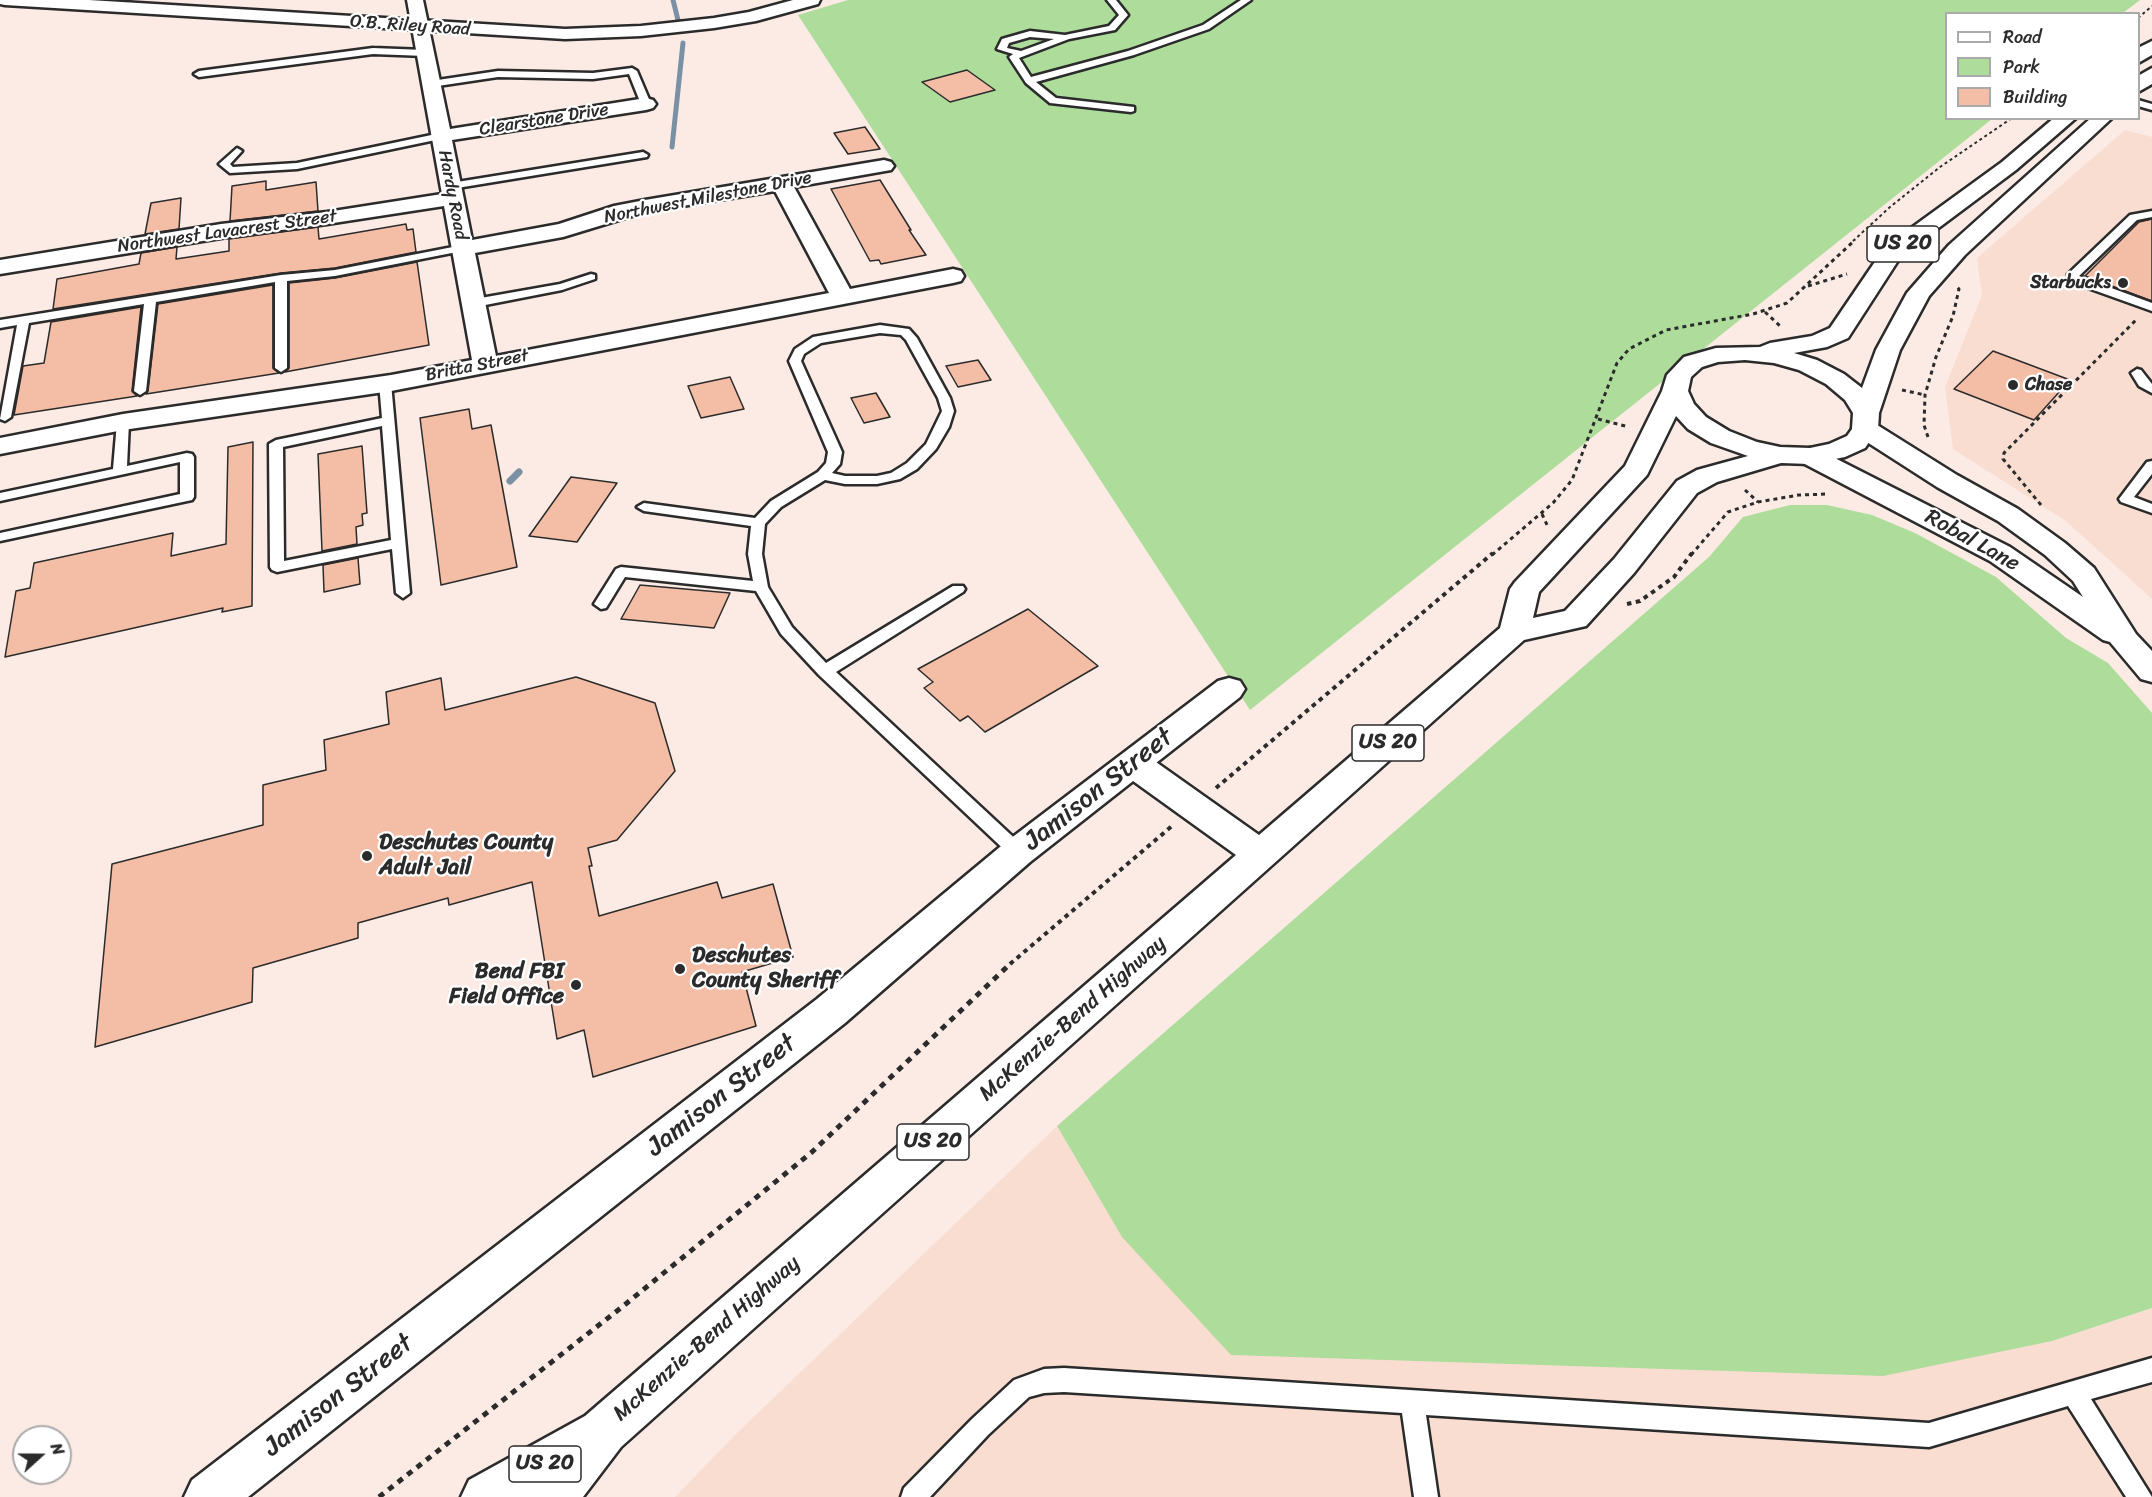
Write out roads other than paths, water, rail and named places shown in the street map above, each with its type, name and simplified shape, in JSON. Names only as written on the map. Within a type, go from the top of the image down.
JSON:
[{"type":"main road","name":"O.B. Riley Road","points":[[6,0],[420,27],[566,34],[604,34],[714,23],[750,17],[812,0]]},
{"type":"main road","name":"Hardy Road","points":[[415,0],[485,364]]},
{"type":"main road","points":[[2140,57],[2152,46]]},
{"type":"main road","points":[[2140,85],[2152,74]]},
{"type":"main road","name":"Clearstone Drive","points":[[441,136],[646,104]]},
{"type":"main road","name":"US 20","points":[[1744,353],[1801,346],[1839,333],[1893,252],[2009,166],[2065,120]]},
{"type":"main road","name":"US 20","points":[[1865,421],[1888,350],[1919,293],[1957,250],[2101,120]]},
{"type":"main road","name":"Northwest Milestone Drive","points":[[462,248],[563,230],[645,206],[884,166]]},
{"type":"main road","points":[[781,183],[842,296]]},
{"type":"main road","name":"Northwest Lavacrest Street","points":[[0,267],[221,231],[327,218],[452,192]]},
{"type":"main road","name":"Britta Street","points":[[0,446],[123,422],[385,383],[953,276]]},
{"type":"main road","points":[[1514,632],[1525,589],[1637,469],[1675,391],[1679,375],[1693,362],[1716,355],[1744,353]]},
{"type":"main road","name":"Robal Lane","points":[[1744,353],[1776,356],[1797,362],[1835,379],[1855,395],[1865,421],[1947,482],[2008,515],[2055,549],[2084,575],[2125,641],[2152,671]]},
{"type":"main road","points":[[1675,391],[1682,407],[1697,423],[1749,448],[1780,455],[1810,456],[1836,451],[1856,442],[1865,421]]},
{"type":"main road","name":"McKenzie-Bend Highway","points":[[552,1497],[604,1430],[1514,632],[1575,619],[1624,566],[1673,502],[1688,487],[1707,476],[1780,455]]},
{"type":"main road","name":"Robal Lane","points":[[1810,456],[2000,554],[2125,641]]},
{"type":"main road","name":"Jamison Street","points":[[208,1497],[831,1011],[1018,852],[1229,689]]},
{"type":"main road","points":[[1134,764],[1262,854]]},
{"type":"main road","name":"McKenzie-Bend Highway","points":[[486,1497],[604,1430]]},
{"type":"lane","points":[[1111,0],[1124,15],[1112,28],[1067,37],[1014,57],[1029,81],[1053,101],[1131,109]]},
{"type":"lane","points":[[1029,81],[1131,53],[1206,27],[1247,0]]},
{"type":"lane","points":[[1022,54],[1002,49],[1005,41],[1030,34],[1067,37]]},
{"type":"lane","points":[[199,74],[373,51],[425,53]]},
{"type":"lane","points":[[431,84],[498,74],[593,76],[632,71],[646,104]]},
{"type":"lane","points":[[237,151],[224,164],[230,170],[297,166],[441,136]]},
{"type":"lane","points":[[452,192],[644,155]]},
{"type":"lane","points":[[2151,306],[2078,281],[2072,276],[2134,217],[2152,214]]},
{"type":"lane","points":[[0,324],[281,278],[335,273],[462,248]]},
{"type":"lane","points":[[475,303],[562,287],[591,277]]},
{"type":"lane","points":[[281,278],[281,368]]},
{"type":"lane","points":[[140,391],[150,299]]},
{"type":"lane","points":[[5,417],[24,320]]},
{"type":"lane","points":[[823,475],[845,480],[877,480],[896,476],[912,466],[925,453],[942,427],[948,411],[944,398],[911,338],[905,332],[880,329],[817,340],[799,352],[795,361],[835,452],[833,464],[823,475],[776,504],[758,523],[755,554],[761,587],[786,630],[825,670],[1018,852]]},
{"type":"lane","points":[[2138,374],[2145,386],[2152,389]]},
{"type":"lane","points":[[385,383],[403,593]]},
{"type":"lane","points":[[120,471],[123,422]]},
{"type":"lane","points":[[388,422],[276,444],[277,567],[399,543]]},
{"type":"lane","points":[[0,497],[187,457],[187,497],[0,537]]},
{"type":"lane","points":[[2152,465],[2126,499],[2152,509]]},
{"type":"lane","points":[[644,507],[758,523]]},
{"type":"lane","points":[[601,604],[621,572],[761,587]]},
{"type":"lane","points":[[825,670],[958,589]]},
{"type":"lane","points":[[913,1497],[980,1427],[1022,1388],[1044,1381],[1064,1380],[1413,1404],[1929,1435],[2152,1370]]},
{"type":"lane","points":[[2074,1394],[2139,1497]]},
{"type":"lane","points":[[1413,1404],[1426,1497]]},
{"type":"waterway","points":[[673,0],[678,20]]},
{"type":"waterway","points":[[672,147],[683,43]]},
{"type":"waterway","points":[[510,481],[519,472]]},
{"type":"place","name":"Starbucks","points":[[2123,283]]},
{"type":"place","name":"Chase","points":[[2013,385]]},
{"type":"place","name":"Deschutes County Adult Jail","points":[[367,856]]},
{"type":"place","name":"Deschutes County Sheriff","points":[[680,969]]},
{"type":"place","name":"Bend FBI Field Office","points":[[576,985]]}]
